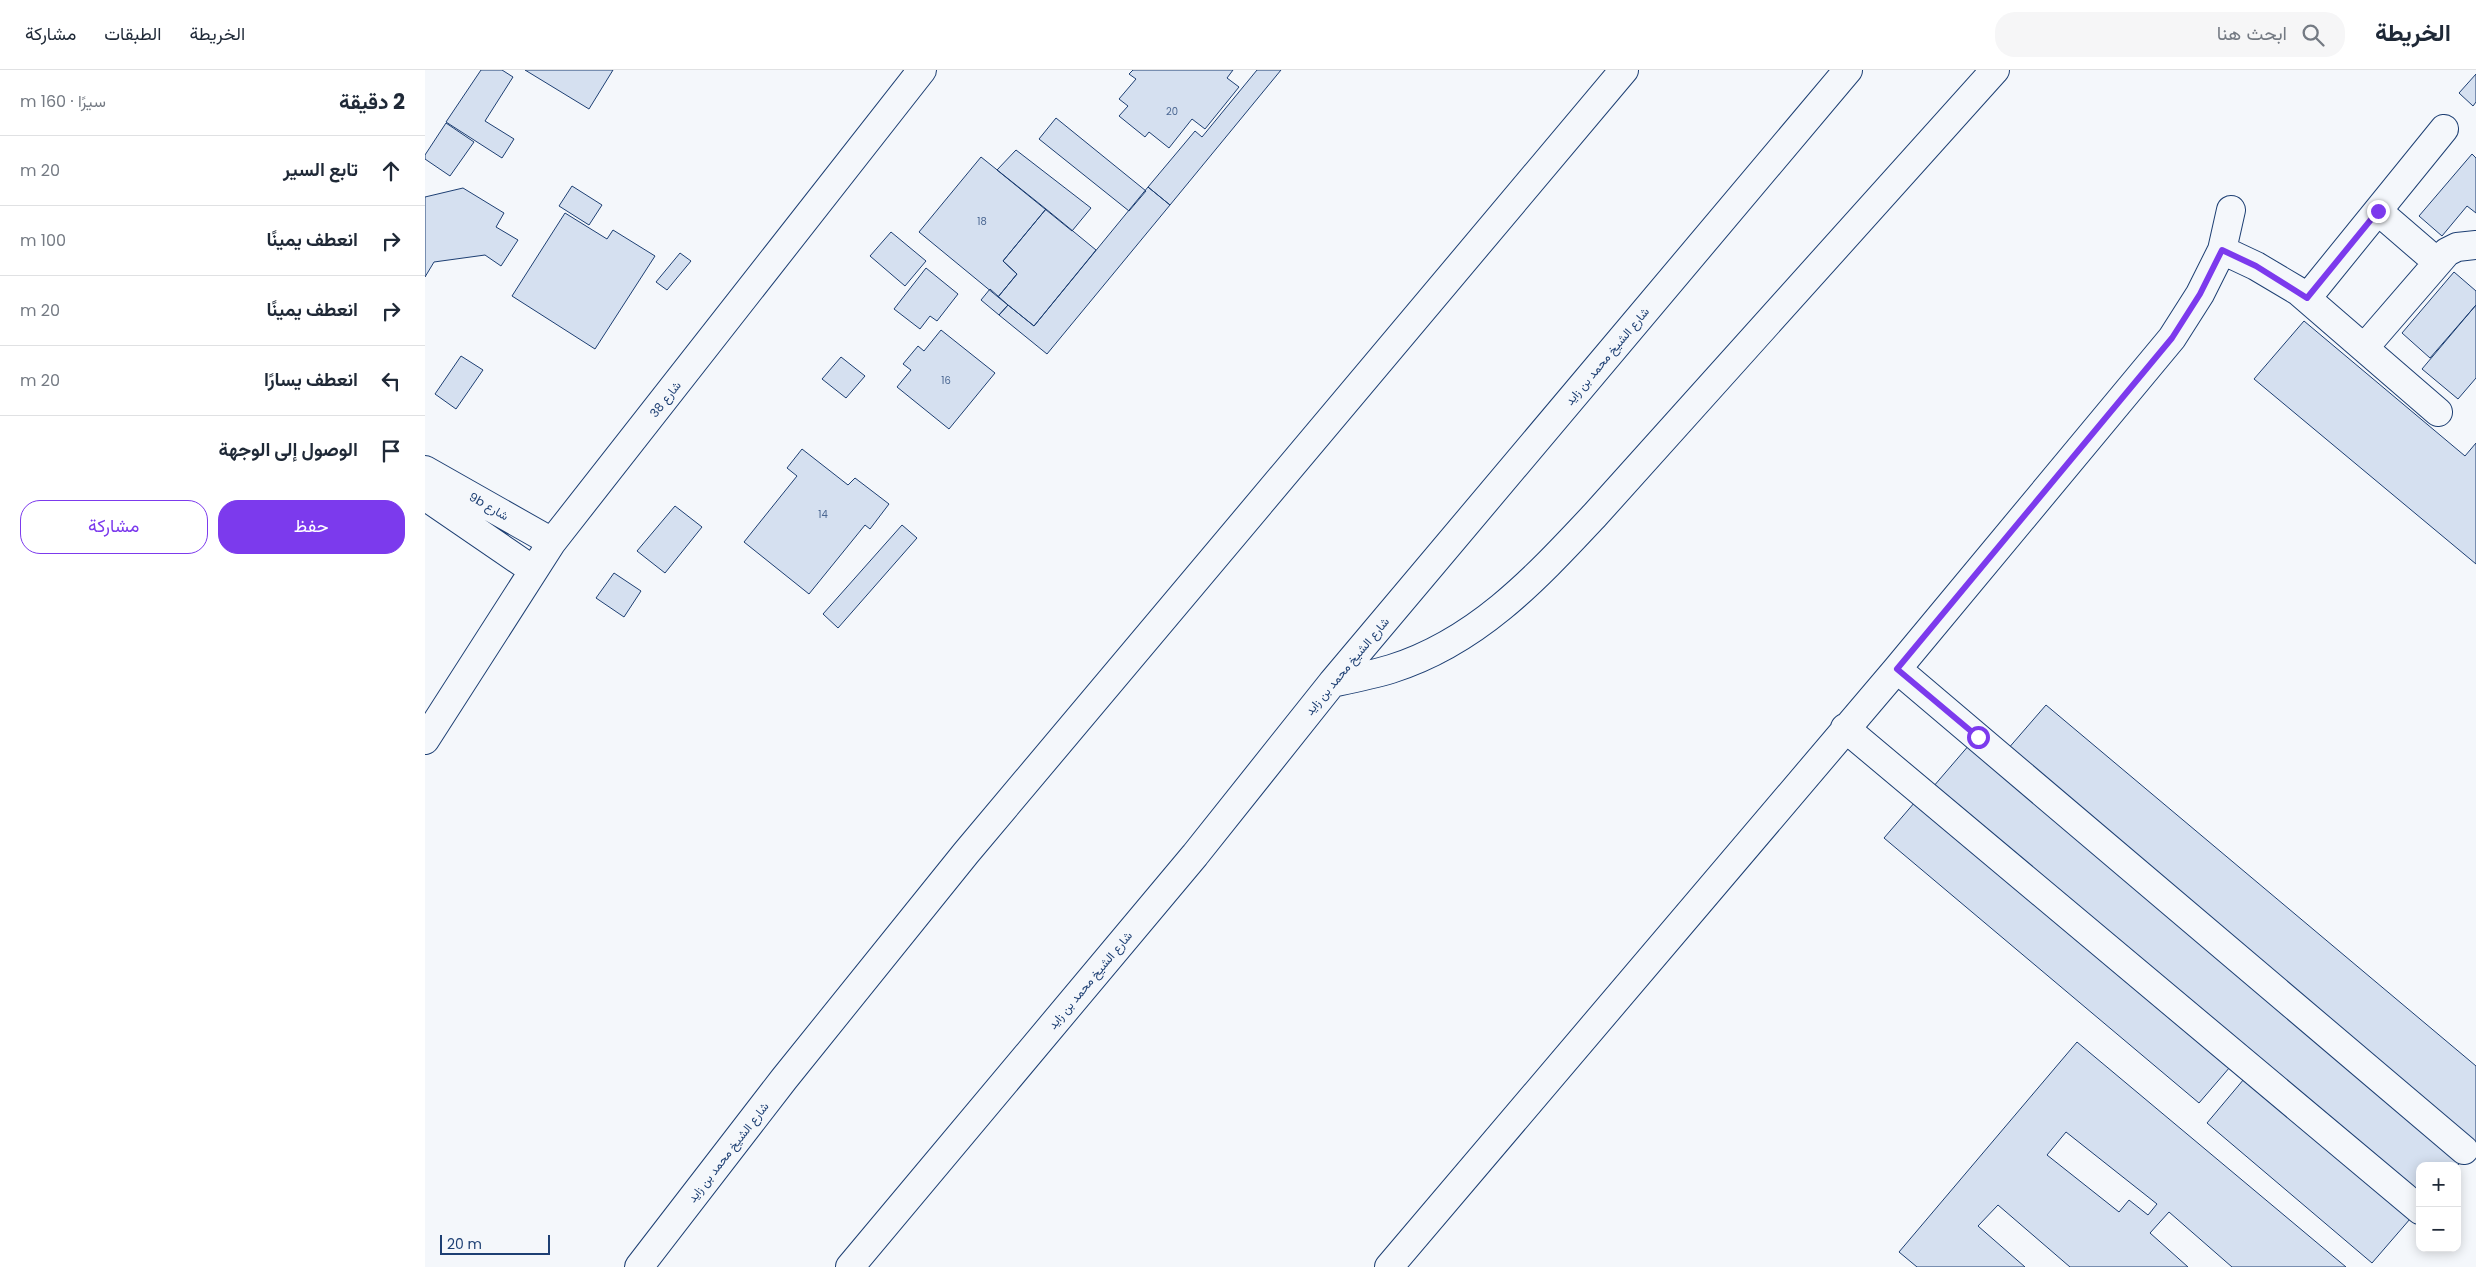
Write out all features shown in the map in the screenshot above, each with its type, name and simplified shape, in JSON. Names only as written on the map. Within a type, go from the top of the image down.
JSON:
[{"type":"main road","name":"شارع 38","points":[[425,740],[552,542],[922,70]]},
{"type":"main road","name":"شارع الشيخ محمد بن زايد","points":[[639,1267],[784,1079],[966,853],[1624,70]]},
{"type":"main road","name":"شارع الشيخ محمد بن زايد","points":[[850,1267],[1195,855],[1331,683],[1848,70]]},
{"type":"main road","points":[[1331,683],[1391,669],[1448,644],[1500,611],[1526,587],[1595,515],[1995,70]]},
{"type":"main road","points":[[2307,298],[2444,130]]},
{"type":"main road","points":[[1389,1267],[1897,669],[2172,338],[2200,294],[2222,250],[2231,210]]},
{"type":"main road","points":[[2378,211],[2436,261]]},
{"type":"main road","points":[[2364,348],[2436,261],[2457,247],[2476,245]]},
{"type":"main road","points":[[2222,250],[2256,266],[2307,298],[2438,412]]},
{"type":"main road","name":"9b شارع","points":[[425,470],[552,542]]},
{"type":"main road","points":[[425,496],[533,570]]},
{"type":"main road","points":[[1897,669],[2464,1150]]},
{"type":"main road","points":[[1845,728],[2416,1207]]},
{"type":"building","points":[[481,70],[502,70],[513,77],[485,121],[514,139],[502,158],[446,122]]},
{"type":"building","points":[[525,70],[613,70],[589,109]]},
{"type":"building","points":[[1133,70],[1233,70],[1227,78],[1239,87],[1205,129],[1192,119],[1169,148],[1149,132],[1145,137],[1119,116],[1128,106],[1119,99],[1136,79],[1129,74]]},
{"type":"building","points":[[1257,70],[1281,70],[1170,205],[1148,187],[1195,131],[1202,137]]},
{"type":"building","points":[[2476,74],[2476,102],[2473,106],[2459,93]]},
{"type":"building","points":[[1056,118],[1146,191],[1129,211],[1039,139]]},
{"type":"building","points":[[446,123],[474,142],[450,176],[425,159],[425,155]]},
{"type":"building","points":[[1016,150],[1091,208],[1072,231],[997,170]]},
{"type":"building","points":[[2472,154],[2476,158],[2476,213],[2467,206],[2442,236],[2419,216]]},
{"type":"building","points":[[981,157],[1046,209],[1003,261],[1017,274],[998,297],[919,232]]},
{"type":"building","points":[[572,186],[602,205],[589,225],[559,206]]},
{"type":"building","points":[[1148,187],[1170,205],[1047,354],[999,315],[1008,305],[1034,326]]},
{"type":"building","points":[[463,188],[504,213],[496,227],[518,240],[501,266],[485,255],[434,262],[425,277],[425,197]]},
{"type":"building","points":[[1046,209],[1096,250],[1034,326],[998,297],[1017,274],[1003,261]]},
{"type":"building","points":[[565,213],[607,239],[613,230],[655,256],[595,349],[512,296]]},
{"type":"building","points":[[891,232],[926,261],[905,286],[870,256]]},
{"type":"building","points":[[680,253],[691,261],[667,290],[656,282]]},
{"type":"building","points":[[926,268],[958,294],[937,321],[930,316],[920,329],[894,309]]},
{"type":"building","points":[[2454,272],[2476,291],[2476,305],[2430,358],[2402,333]]},
{"type":"building","points":[[990,289],[1008,305],[999,315],[981,300]]},
{"type":"building","points":[[2476,305],[2476,378],[2458,399],[2422,369]]},
{"type":"building","points":[[2304,321],[2465,456],[2476,443],[2476,564],[2254,379]]},
{"type":"building","points":[[941,330],[995,373],[949,429],[897,387],[911,370],[903,364],[918,346],[924,351]]},
{"type":"building","points":[[461,356],[483,370],[456,409],[435,394]]},
{"type":"building","points":[[841,357],[865,376],[846,398],[822,379]]},
{"type":"building","points":[[802,449],[848,485],[855,478],[889,504],[870,529],[865,525],[809,594],[744,542],[797,476],[787,468]]},
{"type":"building","points":[[675,506],[702,527],[665,573],[637,551]]},
{"type":"building","points":[[902,525],[917,538],[838,628],[823,614]]},
{"type":"building","points":[[614,573],[641,591],[624,617],[596,598]]},
{"type":"building","points":[[2046,705],[2476,1066],[2476,1144],[2007,750]]},
{"type":"building","points":[[1970,744],[2463,1159],[2460,1162],[2416,1162],[2416,1194],[1933,787]]},
{"type":"building","points":[[1915,802],[2230,1067],[2199,1103],[1884,838]]},
{"type":"building","points":[[2077,1042],[2346,1267],[2232,1267],[2169,1212],[2150,1233],[2188,1267],[2070,1267],[1998,1205],[1978,1226],[2025,1267],[1917,1267],[1899,1252]],"holes":[[[2066,1132],[2157,1204],[2148,1215],[2129,1200],[2119,1212],[2047,1155]]]},
{"type":"building","points":[[2244,1079],[2410,1219],[2372,1263],[2207,1123]]},
{"type":"route","points":[[1978,737],[1897,669],[2172,338],[2200,294],[2222,250],[2256,266],[2307,298],[2378,211]]}]
